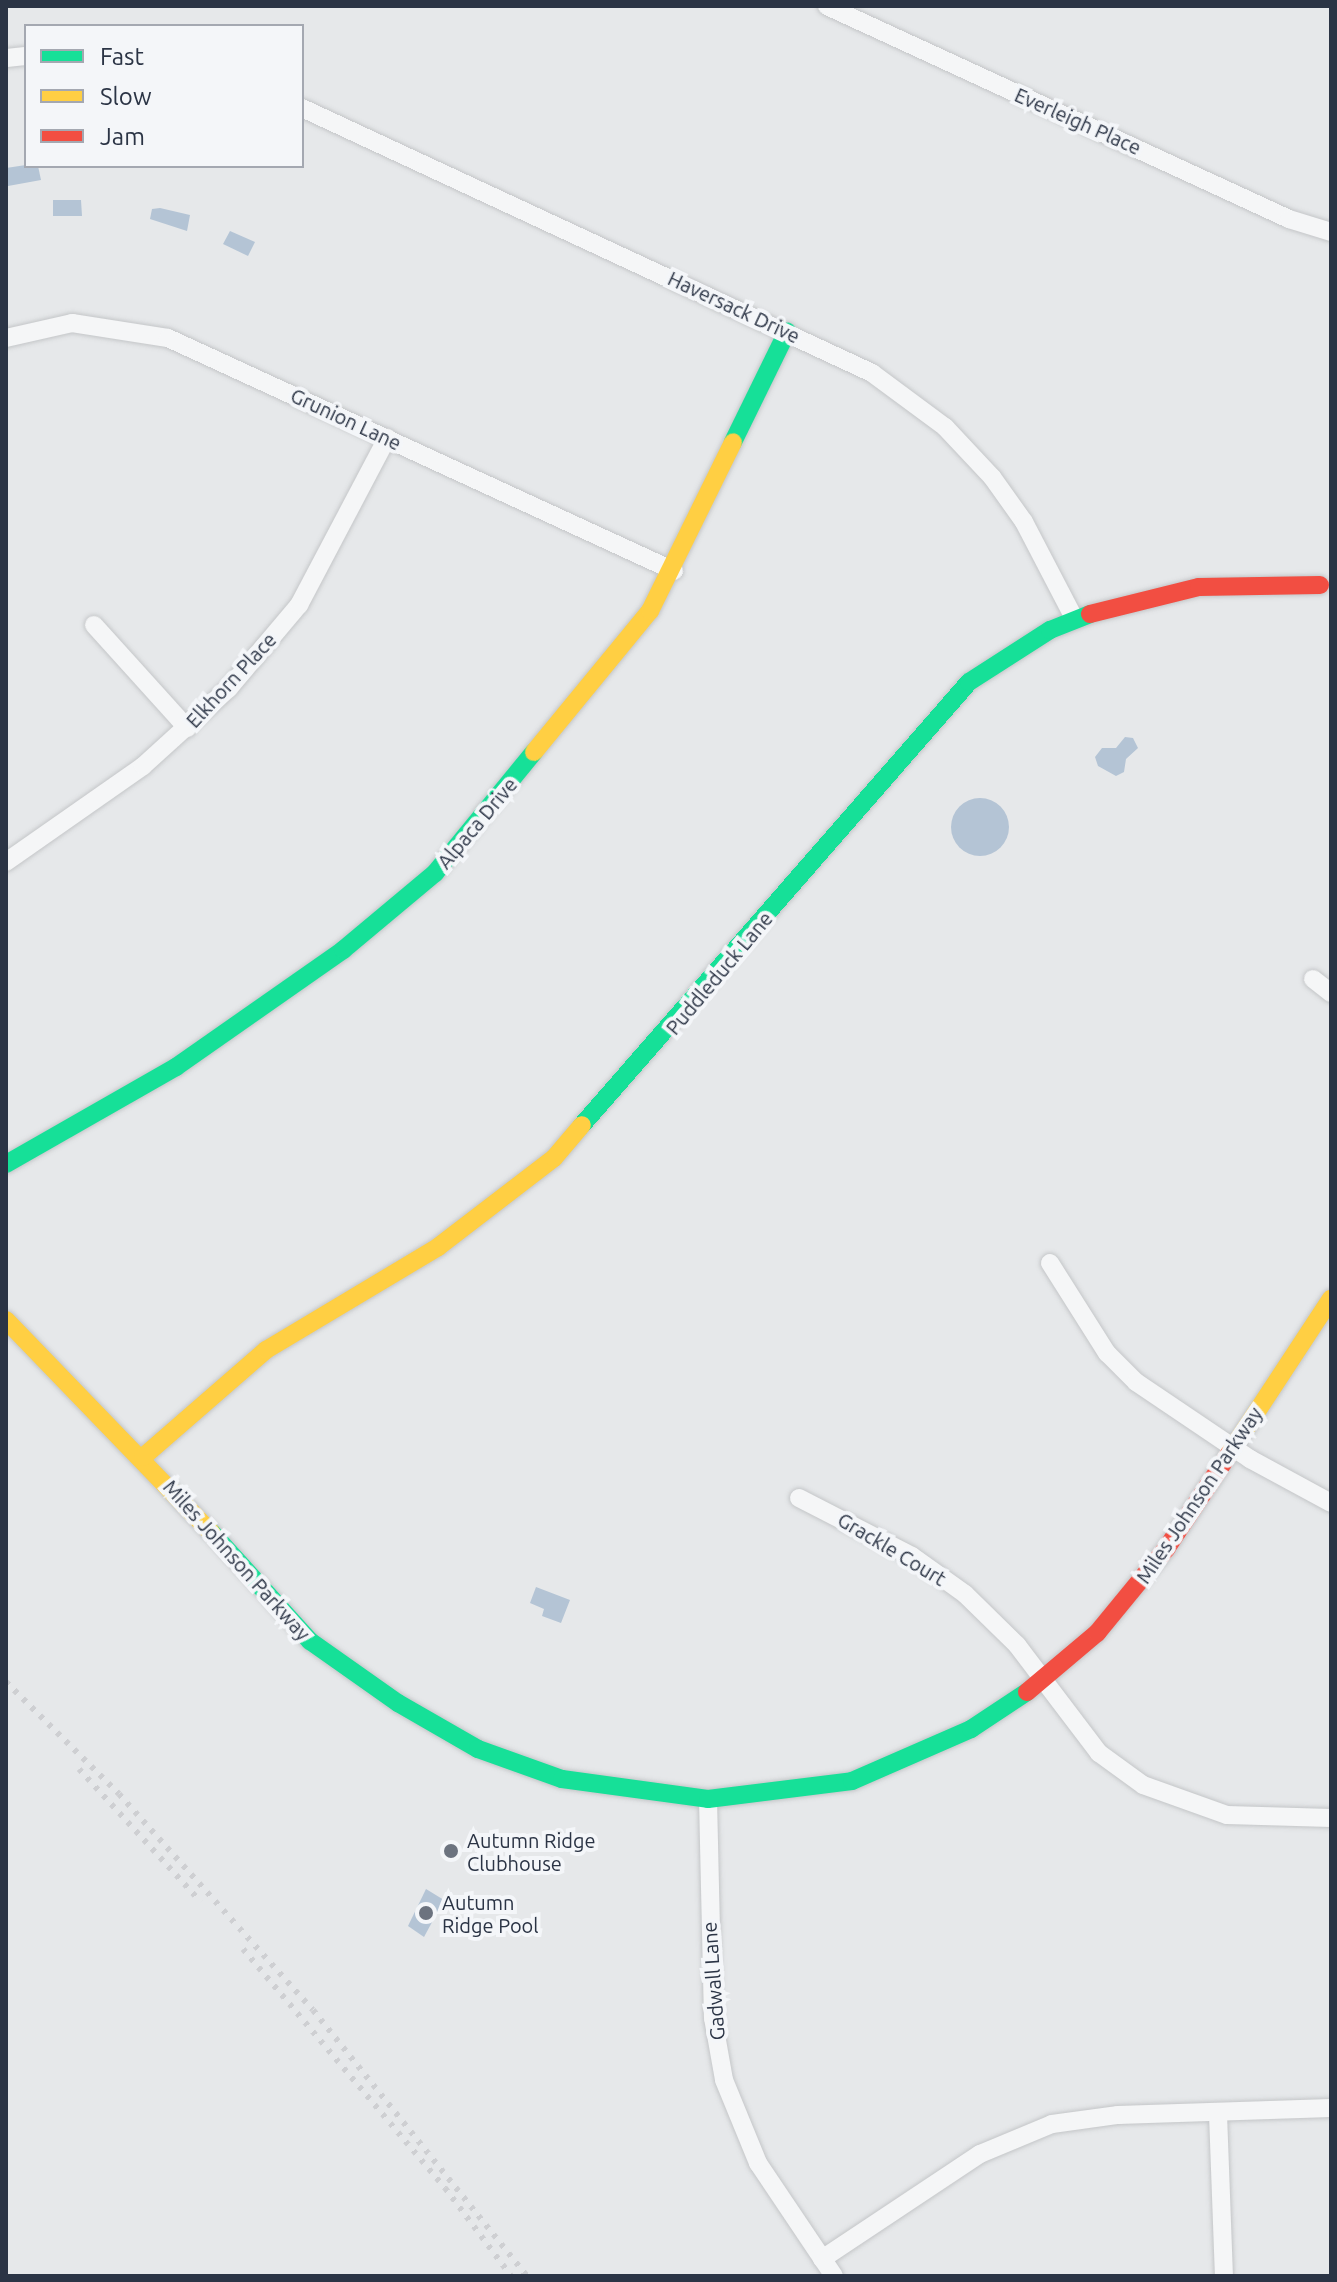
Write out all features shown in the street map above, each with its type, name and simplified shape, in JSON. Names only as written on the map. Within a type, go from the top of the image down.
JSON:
[{"type":"street","name":"Everleigh Place","points":[[827,6],[1289,219],[1331,232]]},
{"type":"street","name":"Haversack Drive","points":[[304,109],[872,373],[945,427],[1009,499],[1074,618]]},
{"type":"street","name":"Grunion Lane","points":[[6,338],[72,323],[147,331],[674,571]]},
{"type":"street","name":"Alpaca Drive","points":[[6,1164],[133,1095],[405,901],[435,873],[622,649],[674,571],[787,332]]},
{"type":"street","name":"Elkhorn Place","points":[[6,862],[143,766],[229,688],[299,605],[387,438]]},
{"type":"street","name":"Puddleduck Lane","points":[[143,1457],[266,1350],[438,1247],[532,1178],[631,1076],[943,708],[1010,653],[1074,618],[1199,587],[1320,585]]},
{"type":"street","points":[[94,625],[187,728]]},
{"type":"street","points":[[1313,979],[1331,993]]},
{"type":"street","points":[[1050,1263],[1107,1353],[1136,1382],[1232,1447],[1331,1503]]},
{"type":"street","name":"Miles Johnson Parkway","points":[[6,1320],[143,1457],[310,1641],[421,1718],[478,1749],[562,1779],[635,1793],[708,1799],[852,1781],[971,1729],[1042,1682],[1131,1594],[1331,1299]]},
{"type":"street","name":"Grackle Court","points":[[799,1498],[912,1556],[965,1594],[1017,1645],[1042,1682],[1099,1753],[1171,1799],[1227,1815],[1331,1818]]},
{"type":"street","name":"Gadwall Lane","points":[[708,1799],[713,2018],[724,2080],[758,2163],[834,2276]]},
{"type":"street","points":[[822,2259],[980,2154],[1040,2128],[1118,2115],[1331,2108]]},
{"type":"street","points":[[1218,2114],[1224,2276]]},
{"type":"water","points":[[24,165],[24,168],[38,168],[41,180],[8,186],[6,168]]},
{"type":"water","points":[[53,200],[81,200],[82,216],[53,216]]},
{"type":"water","points":[[152,209],[190,215],[187,231],[150,219]]},
{"type":"water","points":[[230,231],[255,242],[248,256],[223,244]]},
{"type":"water","points":[[1125,737],[1133,738],[1138,748],[1126,759],[1124,772],[1116,776],[1098,766],[1095,757],[1102,748],[1116,748]]},
{"type":"water","points":[[980,798],[1000,807],[1009,827],[1000,847],[980,856],[960,847],[951,827],[960,807]]},
{"type":"water","points":[[536,1587],[570,1600],[561,1623],[542,1616],[544,1609],[530,1603]]},
{"type":"water","name":"Autumn Ridge Pool","points":[[426,1889],[444,1900],[424,1937],[408,1926]]},
{"type":"railway","points":[[6,1682],[119,1794],[313,2010],[527,2276]]},
{"type":"railway","points":[[79,1769],[201,1902]]},
{"type":"railway","points":[[243,1949],[445,2188],[511,2276]]},
{"type":"traffic: fast","points":[[733,442],[787,332]]},
{"type":"traffic: fast","points":[[582,1125],[969,682],[1050,630],[1090,614]]},
{"type":"traffic: fast","points":[[6,1164],[176,1067],[343,950],[435,873],[534,752]]},
{"type":"traffic: fast","points":[[212,1533],[310,1641],[398,1703],[478,1749],[562,1779],[708,1799],[852,1781],[971,1729],[1027,1692]]},
{"type":"traffic: slow","points":[[534,752],[650,611],[733,442]]},
{"type":"traffic: slow","points":[[143,1457],[266,1350],[438,1247],[554,1158],[582,1125]]},
{"type":"traffic: slow","points":[[1229,1454],[1331,1299]]},
{"type":"traffic: slow","points":[[6,1320],[212,1533]]},
{"type":"traffic: jam","points":[[1090,614],[1199,587],[1320,585]]},
{"type":"traffic: jam","points":[[1027,1692],[1097,1633],[1166,1549],[1229,1454]]},
{"type":"place","name":"Autumn Ridge Clubhouse","points":[[451,1851]]},
{"type":"place","name":"Autumn Ridge Pool","points":[[426,1913]]}]
